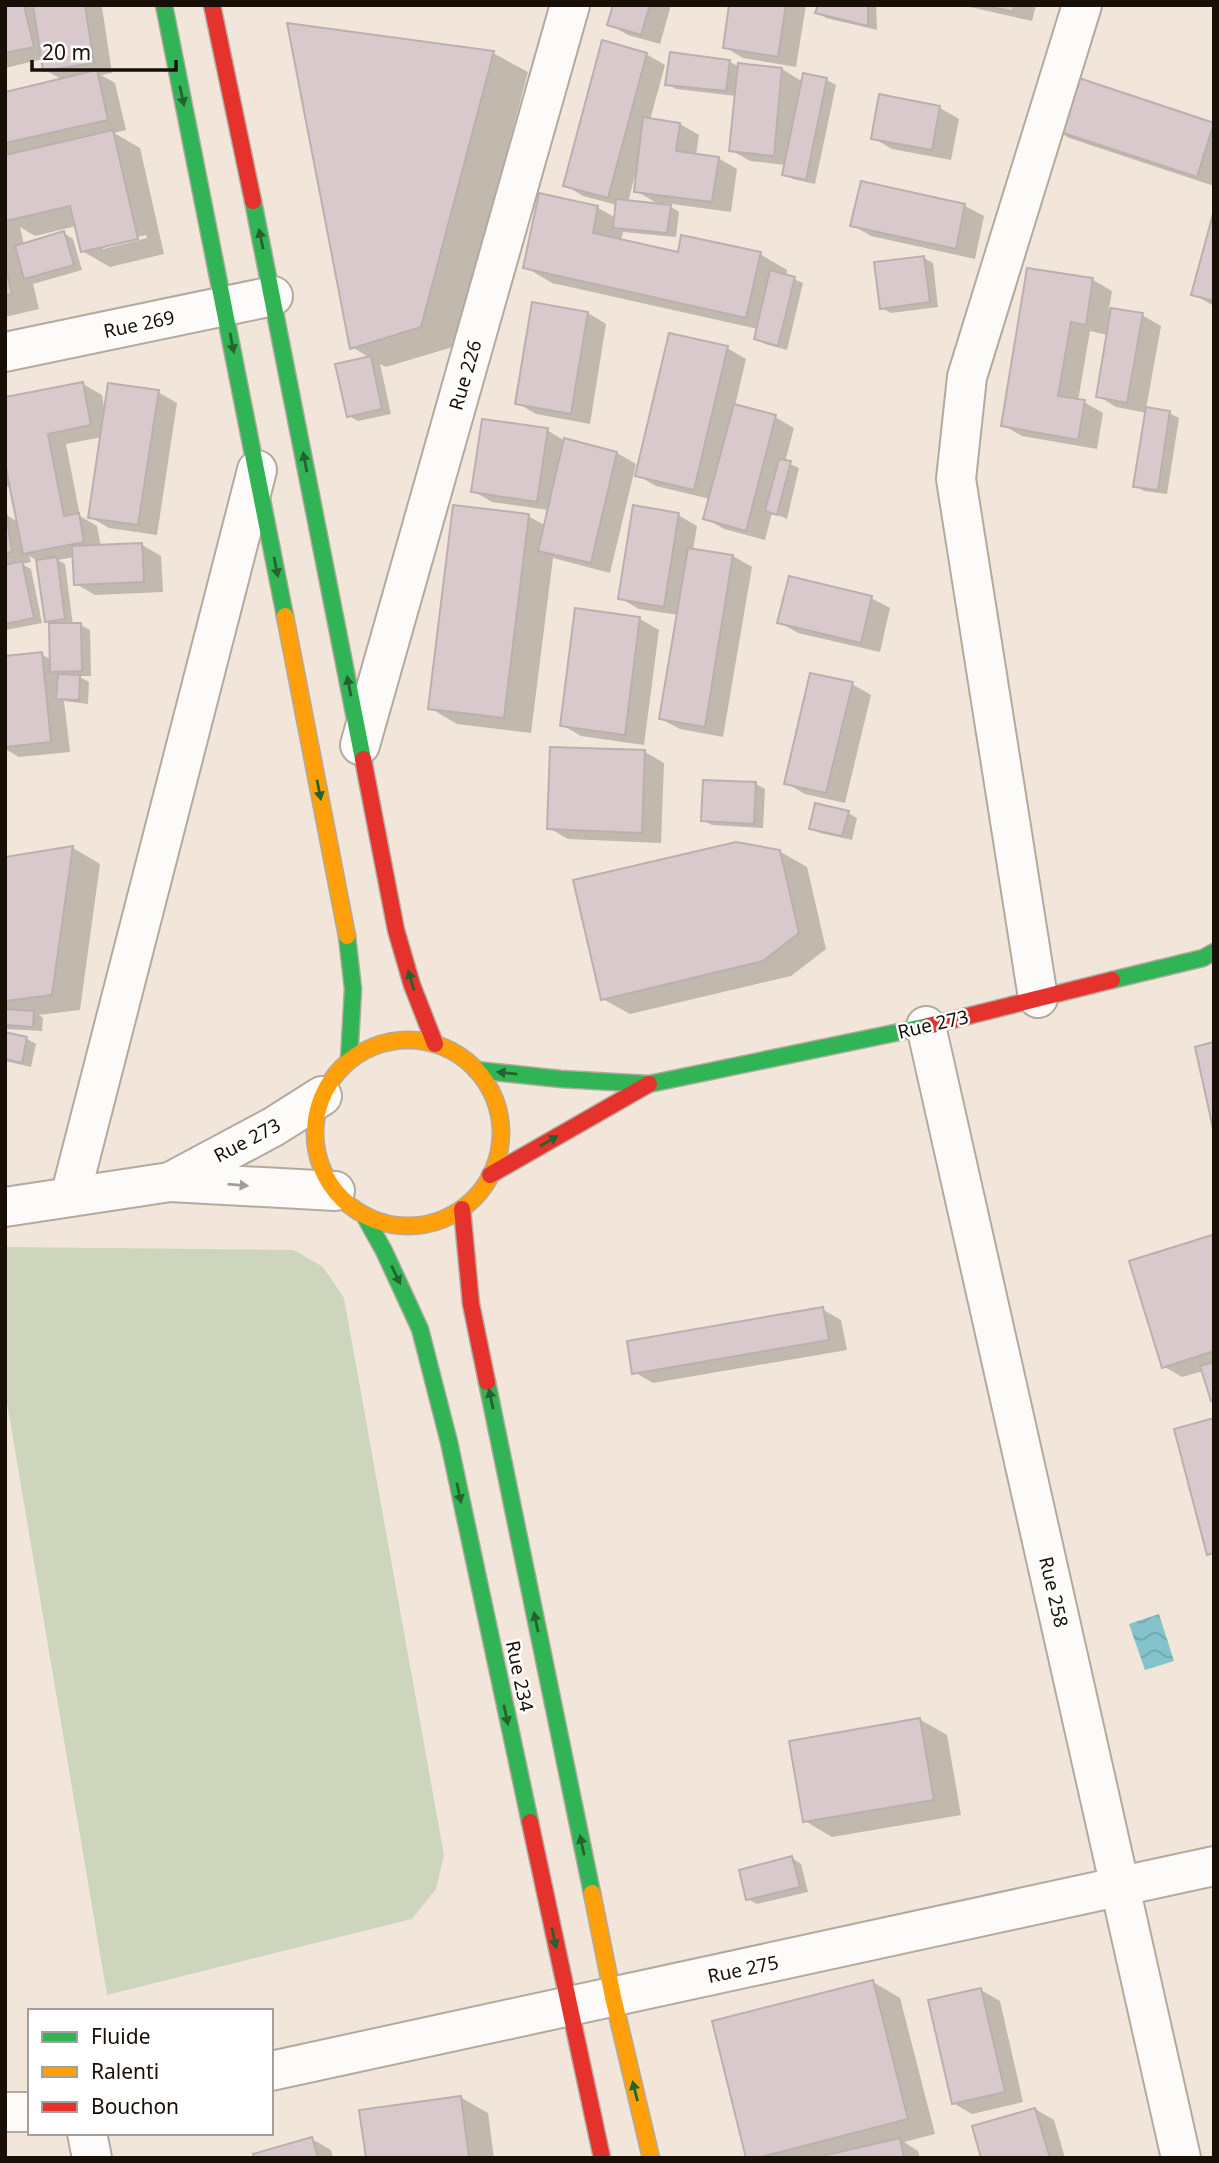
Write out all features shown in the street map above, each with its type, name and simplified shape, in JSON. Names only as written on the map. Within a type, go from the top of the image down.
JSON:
[{"type":"main road","points":[[164,5],[347,933],[353,989],[349,1060]]},
{"type":"main road","points":[[212,5],[273,296],[396,930],[412,985],[435,1044]]},
{"type":"main road","name":"Rue 273","points":[[477,1070],[561,1079],[649,1084],[926,1027],[1203,958],[1214,952]]},
{"type":"main road","points":[[412,1039],[435,1044],[465,1059],[490,1088],[498,1109],[499,1154],[478,1194],[462,1209],[439,1221],[414,1226],[387,1224],[349,1203],[325,1175],[315,1136],[322,1096],[339,1070],[349,1060],[369,1048],[390,1041],[412,1039]]},
{"type":"main road","name":"Rue 273","points":[[490,1175],[649,1084]]},
{"type":"main road","name":"Rue 234","points":[[349,1203],[384,1251],[420,1329],[449,1442],[602,2158]]},
{"type":"main road","name":"Rue 234","points":[[462,1209],[471,1304],[613,1997],[651,2158]]},
{"type":"street","name":"Rue 226","points":[[360,745],[570,5]]},
{"type":"street","points":[[1038,998],[956,479],[967,377],[1082,5]]},
{"type":"street","name":"Rue 269","points":[[5,352],[273,296]]},
{"type":"street","points":[[70,1197],[257,470]]},
{"type":"street","name":"Rue 258","points":[[926,1027],[1181,2158]]},
{"type":"street","name":"Rue 273","points":[[170,1182],[273,1127],[322,1096]]},
{"type":"street","name":"Rue 273","points":[[5,1208],[170,1182],[349,1203]]},
{"type":"street","name":"Rue 275","points":[[273,2071],[1214,1866]]},
{"type":"street","points":[[5,2112],[28,2112]]},
{"type":"street","points":[[87,2135],[92,2158]]},
{"type":"green space","points":[[5,1247],[294,1250],[323,1267],[344,1298],[444,1855],[436,1889],[412,1919],[107,1995],[5,1391]]},
{"type":"water","points":[[1159,1614],[1174,1661],[1145,1670],[1129,1624]]},
{"type":"building","points":[[5,5],[24,5],[34,47],[5,53]]},
{"type":"building","points":[[33,5],[85,5],[94,63],[43,71]]},
{"type":"building","points":[[613,5],[650,5],[641,35],[607,25]]},
{"type":"building","points":[[729,5],[786,5],[778,57],[723,48]]},
{"type":"building","points":[[818,5],[868,5],[868,26],[815,13]]},
{"type":"building","points":[[984,5],[1015,5],[1013,12]]},
{"type":"building","points":[[287,23],[494,51],[421,327],[350,349]]},
{"type":"building","points":[[602,40],[647,53],[608,198],[563,186]]},
{"type":"building","points":[[670,52],[730,60],[726,91],[665,85]]},
{"type":"building","points":[[738,63],[782,68],[774,156],[729,151]]},
{"type":"building","points":[[97,70],[108,120],[5,143],[5,92]]},
{"type":"building","points":[[803,73],[827,78],[806,180],[782,175]]},
{"type":"building","points":[[1067,74],[1214,123],[1197,177],[1048,128]]},
{"type":"building","points":[[879,94],[940,106],[932,150],[871,139]]},
{"type":"building","points":[[643,117],[680,123],[676,151],[719,157],[712,202],[634,192]]},
{"type":"building","points":[[113,130],[138,239],[81,252],[70,206],[6,221],[5,155]]},
{"type":"building","points":[[861,181],[965,204],[956,249],[850,226]]},
{"type":"building","points":[[539,193],[598,206],[593,233],[678,252],[681,235],[761,252],[746,318],[523,268]]},
{"type":"building","points":[[616,199],[671,205],[667,233],[613,228]]},
{"type":"building","points":[[1214,210],[1214,301],[1191,295]]},
{"type":"building","points":[[64,231],[74,265],[24,279],[15,246]]},
{"type":"building","points":[[924,256],[930,302],[880,309],[874,262]]},
{"type":"building","points":[[5,264],[12,294],[5,295]]},
{"type":"building","points":[[1027,268],[1093,278],[1086,325],[1071,322],[1058,396],[1085,400],[1078,440],[1001,426]]},
{"type":"building","points":[[770,270],[795,277],[778,346],[754,339]]},
{"type":"building","points":[[532,302],[588,312],[571,414],[515,404]]},
{"type":"building","points":[[1111,308],[1143,313],[1127,403],[1096,397]]},
{"type":"building","points":[[669,333],[728,346],[694,490],[635,476]]},
{"type":"building","points":[[371,356],[382,409],[347,417],[335,364]]},
{"type":"building","points":[[83,382],[91,425],[48,434],[64,516],[79,513],[84,542],[23,554],[5,463],[5,397]]},
{"type":"building","points":[[108,383],[159,390],[138,525],[88,518]]},
{"type":"building","points":[[734,404],[776,415],[746,531],[703,519]]},
{"type":"building","points":[[1146,407],[1170,411],[1158,490],[1133,487]]},
{"type":"building","points":[[482,419],[548,428],[537,502],[471,492]]},
{"type":"building","points":[[564,438],[617,452],[591,563],[538,551]]},
{"type":"building","points":[[779,459],[791,461],[777,515],[765,511]]},
{"type":"building","points":[[453,505],[529,514],[504,718],[428,709]]},
{"type":"building","points":[[633,505],[679,513],[664,607],[618,599]]},
{"type":"building","points":[[5,512],[12,552],[5,553]]},
{"type":"building","points":[[142,543],[144,582],[74,585],[72,546]]},
{"type":"building","points":[[688,548],[733,555],[705,727],[659,719]]},
{"type":"building","points":[[57,557],[65,619],[45,622],[36,560]]},
{"type":"building","points":[[22,561],[34,618],[5,624],[5,565]]},
{"type":"building","points":[[789,576],[872,596],[861,643],[777,623]]},
{"type":"building","points":[[575,608],[640,617],[625,735],[560,726]]},
{"type":"building","points":[[49,623],[81,623],[82,671],[50,672]]},
{"type":"building","points":[[42,652],[51,742],[5,747],[5,656]]},
{"type":"building","points":[[810,673],[853,682],[826,793],[784,784]]},
{"type":"building","points":[[58,674],[80,675],[79,700],[56,699]]},
{"type":"building","points":[[550,747],[645,750],[642,833],[547,829]]},
{"type":"building","points":[[703,780],[756,782],[754,824],[701,821]]},
{"type":"building","points":[[815,803],[849,811],[842,836],[809,829]]},
{"type":"building","points":[[736,842],[780,850],[799,933],[763,961],[601,1000],[573,880]]},
{"type":"building","points":[[73,846],[52,995],[5,1001],[5,857]]},
{"type":"building","points":[[5,1009],[34,1011],[33,1027],[5,1025]]},
{"type":"building","points":[[5,1032],[27,1037],[22,1063],[5,1059]]},
{"type":"building","points":[[1213,1042],[1214,1047],[1214,1133],[1195,1047]]},
{"type":"building","points":[[1212,1235],[1214,1351],[1162,1368],[1129,1261]]},
{"type":"building","points":[[823,1307],[829,1340],[632,1374],[627,1341]]},
{"type":"building","points":[[1214,1362],[1214,1400],[1211,1401],[1200,1366]]},
{"type":"building","points":[[1214,1418],[1214,1553],[1207,1555],[1174,1429]]},
{"type":"building","points":[[920,1718],[934,1800],[803,1822],[789,1741]]},
{"type":"building","points":[[792,1856],[800,1887],[746,1900],[739,1870]]},
{"type":"building","points":[[873,1980],[908,2119],[757,2158],[746,2158],[712,2021]]},
{"type":"building","points":[[981,1988],[1005,2092],[952,2104],[928,2000]]},
{"type":"building","points":[[461,2096],[469,2158],[366,2158],[359,2110]]},
{"type":"building","points":[[1035,2108],[1050,2158],[981,2158],[972,2126]]},
{"type":"building","points":[[312,2137],[318,2158],[255,2158],[253,2154]]},
{"type":"building","points":[[900,2138],[904,2158],[826,2158],[826,2155]]},
{"type":"traffic: fast","points":[[164,5],[285,616]]},
{"type":"traffic: fast","points":[[253,201],[363,759]]},
{"type":"traffic: fast","points":[[347,936],[353,989],[349,1060]]},
{"type":"traffic: fast","points":[[1112,980],[1203,958],[1214,952]]},
{"type":"traffic: fast","points":[[476,1070],[561,1079],[649,1084],[928,1026]]},
{"type":"traffic: fast","points":[[364,1215],[420,1329],[449,1442],[530,1822]]},
{"type":"traffic: fast","points":[[487,1382],[592,1893]]},
{"type":"traffic: slow","points":[[285,616],[347,936]]},
{"type":"traffic: slow","points":[[408,1040],[444,1047],[474,1067],[494,1097],[501,1133],[494,1169],[474,1199],[444,1219],[408,1226],[372,1219],[342,1199],[322,1169],[315,1133],[322,1097],[342,1067],[372,1047],[408,1040]]},
{"type":"traffic: slow","points":[[592,1893],[613,1997],[651,2158]]},
{"type":"traffic: jam","points":[[212,5],[253,201]]},
{"type":"traffic: jam","points":[[363,759],[396,930],[412,985],[435,1044]]},
{"type":"traffic: jam","points":[[928,1026],[1112,980]]},
{"type":"traffic: jam","points":[[490,1175],[649,1084]]},
{"type":"traffic: jam","points":[[462,1209],[471,1304],[487,1382]]},
{"type":"traffic: jam","points":[[530,1822],[602,2158]]}]
